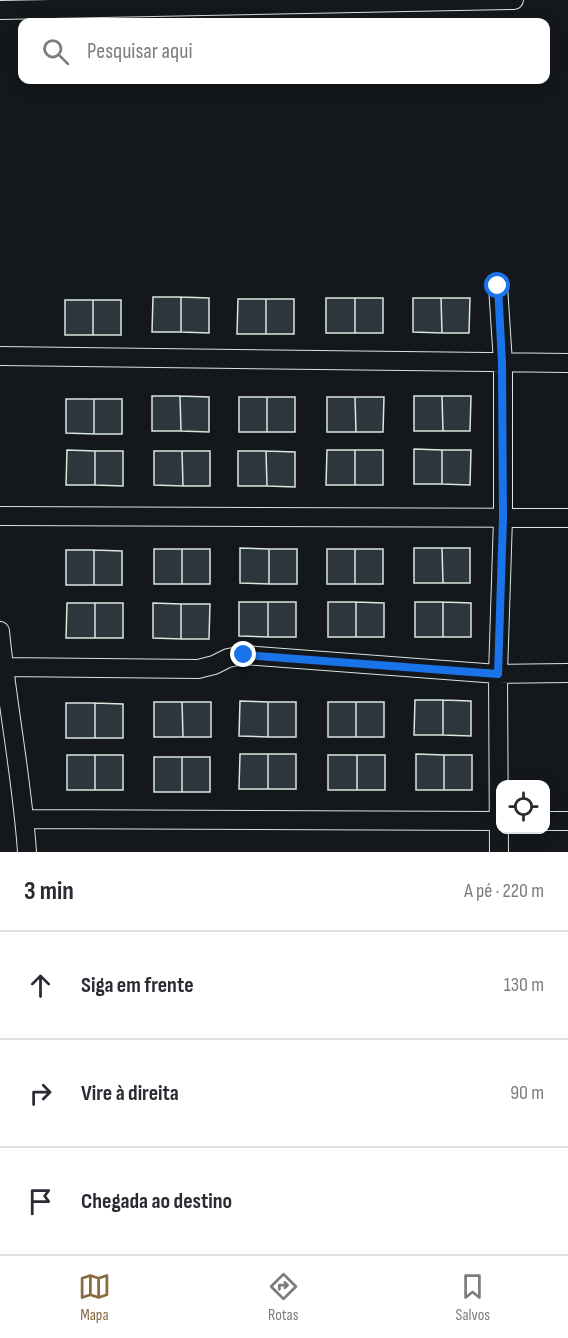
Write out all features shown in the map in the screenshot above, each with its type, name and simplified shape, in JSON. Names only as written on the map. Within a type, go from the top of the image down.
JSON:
[{"type":"street","points":[[0,10],[514,0]]},
{"type":"street","points":[[498,286],[502,363],[503,518],[498,674],[499,780]]},
{"type":"street","points":[[0,356],[568,363]]},
{"type":"street","points":[[0,516],[568,518]]},
{"type":"street","points":[[0,631],[25,819],[27,852]]},
{"type":"street","points":[[4,667],[198,669],[244,655],[498,674],[568,674]]},
{"type":"street","points":[[25,819],[496,821]]},
{"type":"street","points":[[550,821],[568,821]]},
{"type":"street","points":[[499,852],[500,834]]},
{"type":"building","points":[[153,297],[181,297],[181,332],[152,332]]},
{"type":"building","points":[[181,297],[209,298],[209,333],[181,332]]},
{"type":"building","points":[[326,298],[355,298],[355,333],[326,333]]},
{"type":"building","points":[[355,298],[383,298],[383,333],[355,333]]},
{"type":"building","points":[[413,298],[441,298],[442,333],[413,332]]},
{"type":"building","points":[[441,298],[470,298],[469,333],[442,333]]},
{"type":"building","points":[[238,299],[266,299],[266,334],[237,334]]},
{"type":"building","points":[[266,299],[294,299],[294,334],[266,334]]},
{"type":"building","points":[[65,300],[93,300],[93,335],[65,335]]},
{"type":"building","points":[[93,300],[121,300],[121,335],[93,335]]},
{"type":"building","points":[[152,396],[180,396],[181,431],[152,431]]},
{"type":"building","points":[[180,396],[209,397],[209,432],[181,431]]},
{"type":"building","points":[[414,396],[442,396],[443,431],[414,431]]},
{"type":"building","points":[[442,396],[471,396],[470,431],[443,431]]},
{"type":"building","points":[[239,397],[267,397],[267,432],[239,432]]},
{"type":"building","points":[[267,397],[295,397],[295,432],[267,432]]},
{"type":"building","points":[[327,397],[355,397],[356,432],[327,432]]},
{"type":"building","points":[[355,397],[384,397],[383,432],[356,432]]},
{"type":"building","points":[[66,399],[94,399],[94,434],[66,433]]},
{"type":"building","points":[[94,399],[122,399],[122,434],[94,434]]},
{"type":"building","points":[[414,449],[442,450],[442,484],[414,484]]},
{"type":"building","points":[[67,450],[95,451],[95,485],[66,485]]},
{"type":"building","points":[[327,450],[355,450],[355,485],[326,485]]},
{"type":"building","points":[[355,450],[383,450],[383,485],[355,485]]},
{"type":"building","points":[[442,450],[471,450],[470,485],[442,484]]},
{"type":"building","points":[[95,451],[123,451],[123,486],[95,485]]},
{"type":"building","points":[[154,451],[182,451],[183,486],[154,485]]},
{"type":"building","points":[[182,451],[210,451],[210,486],[183,486]]},
{"type":"building","points":[[238,451],[266,451],[267,486],[238,486]]},
{"type":"building","points":[[266,451],[295,452],[295,487],[267,486]]},
{"type":"building","points":[[240,548],[269,549],[269,584],[240,583]]},
{"type":"building","points":[[414,548],[442,548],[443,583],[414,583]]},
{"type":"building","points":[[442,548],[470,548],[470,583],[443,583]]},
{"type":"building","points":[[154,549],[182,549],[182,584],[154,584]]},
{"type":"building","points":[[182,549],[210,549],[210,584],[182,584]]},
{"type":"building","points":[[269,549],[297,549],[297,584],[269,584]]},
{"type":"building","points":[[327,549],[355,549],[355,584],[327,584]]},
{"type":"building","points":[[355,549],[383,549],[383,584],[355,584]]},
{"type":"building","points":[[66,550],[94,550],[94,585],[66,585]]},
{"type":"building","points":[[94,550],[122,551],[122,585],[94,585]]},
{"type":"building","points":[[239,602],[268,602],[268,637],[239,636]]},
{"type":"building","points":[[268,602],[296,602],[296,637],[268,637]]},
{"type":"building","points":[[328,602],[356,602],[356,637],[328,637]]},
{"type":"building","points":[[356,602],[384,603],[384,637],[356,637]]},
{"type":"building","points":[[415,602],[443,602],[443,637],[415,637]]},
{"type":"building","points":[[443,602],[471,603],[471,637],[443,637]]},
{"type":"building","points":[[67,603],[95,603],[95,638],[66,638]]},
{"type":"building","points":[[95,603],[123,603],[123,638],[95,638]]},
{"type":"building","points":[[153,603],[181,604],[181,639],[153,638]]},
{"type":"building","points":[[181,604],[210,604],[209,639],[181,639]]},
{"type":"building","points":[[415,700],[443,700],[443,735],[414,735]]},
{"type":"building","points":[[443,700],[471,701],[471,736],[443,735]]},
{"type":"building","points":[[240,701],[268,702],[268,737],[239,736]]},
{"type":"building","points":[[154,702],[182,702],[183,737],[154,737]]},
{"type":"building","points":[[182,702],[211,702],[211,737],[183,737]]},
{"type":"building","points":[[268,702],[296,702],[296,737],[268,737]]},
{"type":"building","points":[[328,702],[356,702],[356,737],[328,737]]},
{"type":"building","points":[[356,702],[384,702],[384,737],[356,737]]},
{"type":"building","points":[[66,703],[95,703],[95,738],[66,738]]},
{"type":"building","points":[[95,703],[123,704],[123,738],[95,738]]},
{"type":"building","points":[[240,754],[268,754],[268,789],[239,789]]},
{"type":"building","points":[[268,754],[296,754],[296,789],[268,789]]},
{"type":"building","points":[[416,754],[444,755],[444,790],[416,790]]},
{"type":"building","points":[[67,755],[95,755],[95,790],[67,790]]},
{"type":"building","points":[[95,755],[123,755],[123,790],[95,790]]},
{"type":"building","points":[[328,755],[357,755],[357,790],[328,790]]},
{"type":"building","points":[[357,755],[385,755],[385,790],[357,790]]},
{"type":"building","points":[[444,755],[472,755],[472,790],[444,790]]},
{"type":"building","points":[[154,757],[182,757],[182,792],[154,792]]},
{"type":"building","points":[[182,757],[210,757],[210,792],[182,792]]},
{"type":"route","points":[[244,655],[498,674],[503,518],[502,363],[498,286]]}]
